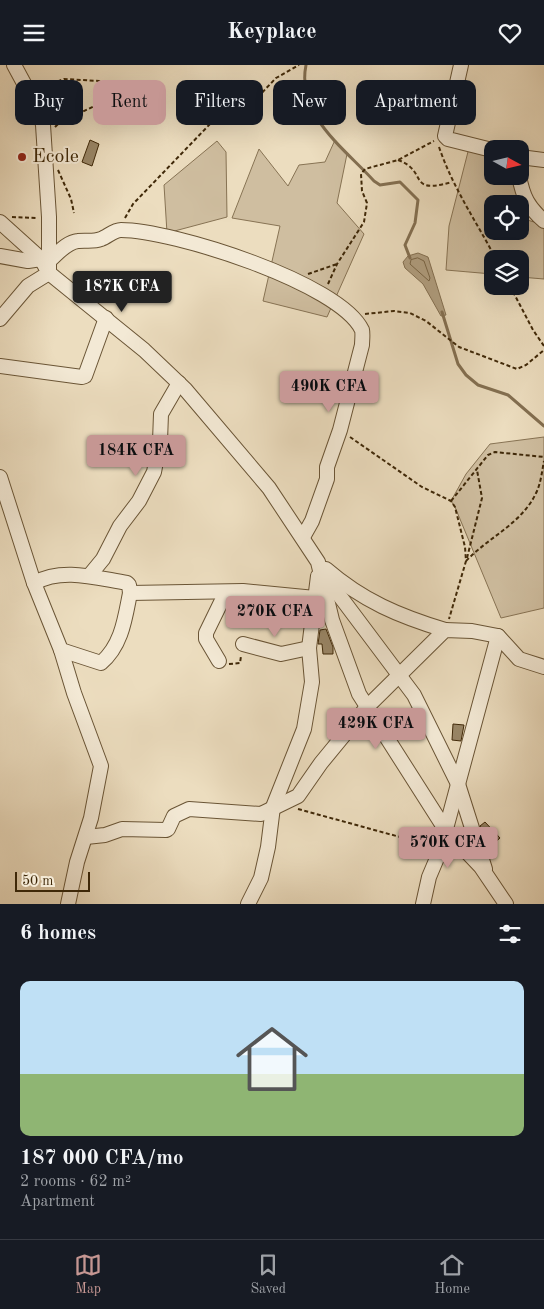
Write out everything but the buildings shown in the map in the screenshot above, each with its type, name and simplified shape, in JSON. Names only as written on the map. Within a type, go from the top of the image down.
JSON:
[{"type":"street","points":[[14,65],[22,80]]},
{"type":"street","points":[[461,65],[445,136],[448,139],[484,148]]},
{"type":"street","points":[[42,125],[49,217],[47,264]]},
{"type":"street","points":[[529,158],[544,161]]},
{"type":"street","points":[[520,185],[522,195],[527,204],[544,221]]},
{"type":"street","points":[[4,219],[47,264],[179,383],[269,488],[303,537],[320,567],[414,695],[458,785],[488,877]]},
{"type":"street","points":[[0,319],[64,247],[77,241],[92,242],[119,230],[156,233],[181,239],[280,272],[341,306],[352,316],[362,331],[362,345],[340,430],[327,467],[327,479],[322,496],[303,537]]},
{"type":"street","points":[[0,256],[47,264]]},
{"type":"street","points":[[0,366],[85,376],[106,318]]},
{"type":"street","points":[[89,576],[103,559],[116,532],[140,501],[154,472],[160,441],[161,414],[179,383]]},
{"type":"street","points":[[0,477],[34,583],[61,650],[74,693],[101,766],[86,837],[77,862],[68,904]]},
{"type":"street","points":[[248,904],[261,877],[275,806],[304,729],[312,682],[309,648],[320,567]]},
{"type":"street","points":[[320,567],[383,609],[445,630],[472,631],[498,636],[519,659],[544,667]]},
{"type":"street","points":[[320,567],[332,620],[345,661],[359,694],[445,829],[488,877],[506,904]]},
{"type":"street","points":[[34,583],[57,574],[89,576],[129,585],[130,593],[126,621],[107,659],[101,663],[61,650]]},
{"type":"street","points":[[130,593],[226,592],[284,594],[315,598]]},
{"type":"street","points":[[219,661],[206,639],[206,633],[226,592]]},
{"type":"street","points":[[86,837],[105,835],[122,829],[166,830],[174,816],[189,809],[250,815],[261,814],[298,796],[321,763],[367,707],[445,630]]},
{"type":"street","points":[[423,904],[429,877],[440,851],[498,636]]},
{"type":"street","points":[[244,644],[281,654],[309,648]]},
{"type":"street","points":[[237,904],[256,885]]},
{"type":"path","points":[[119,230],[133,204],[210,124],[256,99],[276,78],[299,65]]},
{"type":"path","points":[[60,80],[82,80]]},
{"type":"path","points":[[44,141],[58,123],[93,107]]},
{"type":"path","points":[[323,296],[337,264],[364,222],[366,203],[362,191],[361,174],[365,169],[398,160],[413,150],[436,140],[452,182],[491,250]]},
{"type":"path","points":[[398,160],[411,167],[422,184],[428,187],[452,182]]},
{"type":"path","points":[[56,165],[71,199],[74,213]]},
{"type":"path","points":[[4,219],[49,217]]},
{"type":"path","points":[[290,278],[314,273],[337,264]]},
{"type":"path","points":[[515,295],[533,330],[544,346]]},
{"type":"path","points":[[352,316],[394,311],[410,313],[426,321],[459,347],[517,369],[526,365],[544,350]]},
{"type":"path","points":[[340,430],[422,487],[450,501],[455,507],[465,547],[466,561]]},
{"type":"path","points":[[450,501],[488,455],[495,452],[544,457]]},
{"type":"path","points":[[466,561],[481,546],[520,519],[538,490],[544,461]]},
{"type":"path","points":[[445,630],[454,608],[482,498],[477,470]]},
{"type":"path","points":[[219,661],[235,665],[240,663],[244,644]]},
{"type":"path","points":[[275,806],[308,811],[391,837],[430,846],[440,851]]},
{"type":"shaded area","points":[[335,140],[347,154],[337,203],[364,234],[327,317],[263,301],[280,226],[232,218],[259,149],[288,186],[299,165],[325,162]]},
{"type":"shaded area","points":[[471,140],[484,143],[484,185],[525,185],[525,195],[484,195],[484,240],[529,240],[529,220],[544,225],[544,279],[529,278],[529,250],[484,250],[484,273],[446,270],[449,226]]},
{"type":"shaded area","points":[[217,141],[226,152],[227,217],[167,233],[164,185]]},
{"type":"shaded area","points":[[544,437],[544,608],[501,618],[451,501],[466,474],[490,444]]},
{"type":"water","points":[[418,253],[428,257],[446,315],[441,316],[423,284],[405,268],[403,262],[408,256]]},
{"type":"waterway","points":[[306,65],[305,83],[308,100],[315,115],[325,129],[374,181],[380,185],[400,182],[418,200],[415,223],[405,245],[410,258]]},
{"type":"waterway","points":[[442,312],[458,364],[466,375],[478,385],[508,395],[544,426]]},
{"type":"place","name":"Ecole","points":[[22,157]]}]
